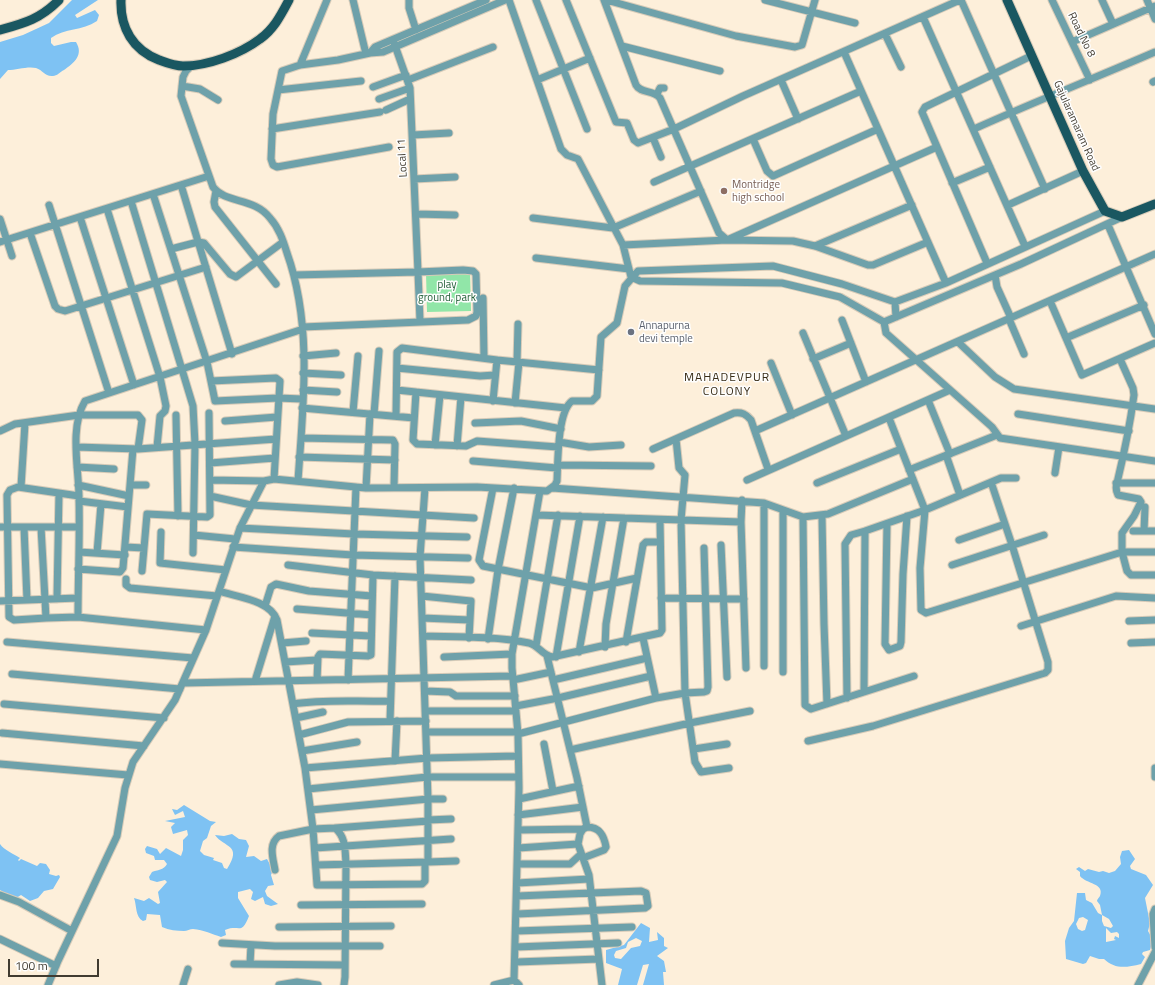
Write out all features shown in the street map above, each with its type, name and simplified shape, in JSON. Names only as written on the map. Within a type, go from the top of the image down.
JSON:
[{"type":"main road","points":[[0,30],[30,22],[39,17],[59,0]]},
{"type":"main road","points":[[121,0],[122,19],[127,33],[141,51],[171,64],[192,65],[233,54],[260,39],[276,23],[289,0]]},
{"type":"main road","name":"Gajularamaram Road","points":[[1007,0],[1083,171],[1105,211]]},
{"type":"main road","points":[[1105,211],[1122,217],[1155,204]]},
{"type":"street","points":[[300,65],[327,0]]},
{"type":"street","points":[[353,0],[368,53]]},
{"type":"street","points":[[409,0],[409,8],[416,30]]},
{"type":"street","points":[[389,147],[277,167],[273,165],[270,159],[272,129],[282,71],[300,65],[338,60],[368,53],[375,47],[394,43],[473,10],[486,0]]},
{"type":"street","points":[[394,43],[416,30],[506,0]]},
{"type":"street","points":[[509,0],[561,149],[567,155],[578,159],[612,228],[623,244],[631,277]]},
{"type":"street","points":[[536,0],[587,129]]},
{"type":"street","points":[[566,0],[616,122],[627,123],[634,140],[638,143],[674,129],[960,0],[1044,188]]},
{"type":"street","points":[[605,0],[736,36],[795,47],[802,45],[815,0]]},
{"type":"street","points":[[605,0],[638,88],[657,94],[674,129],[719,233],[727,240]]},
{"type":"street","points":[[765,0],[856,23]]},
{"type":"street","name":"Road No 8","points":[[1052,0],[1090,80]]},
{"type":"street","points":[[1102,0],[1112,24]]},
{"type":"street","points":[[1147,0],[1153,7],[1155,19]]},
{"type":"street","points":[[1072,42],[1153,7]]},
{"type":"street","points":[[923,17],[1025,246]]},
{"type":"street","points":[[885,34],[901,67]]},
{"type":"street","name":"Local 11","points":[[394,43],[410,88],[420,321]]},
{"type":"street","points":[[622,46],[720,71]]},
{"type":"street","points":[[373,87],[407,78],[493,47]]},
{"type":"street","points":[[844,52],[946,283]]},
{"type":"street","points":[[974,129],[1050,95],[1090,80],[1155,52]]},
{"type":"street","points":[[987,264],[922,112],[925,107],[1031,56]]},
{"type":"street","points":[[537,80],[590,58]]},
{"type":"street","points":[[192,65],[186,71],[181,96],[209,176],[216,191],[214,202],[215,207],[276,284]]},
{"type":"street","points":[[781,80],[798,119]]},
{"type":"street","points":[[278,90],[361,81]]},
{"type":"street","points":[[182,86],[200,89],[218,100]]},
{"type":"street","points":[[379,99],[410,88]]},
{"type":"street","points":[[657,94],[660,88],[664,88]]},
{"type":"street","points":[[654,182],[690,168],[861,90]]},
{"type":"street","points":[[272,129],[383,111],[410,99]]},
{"type":"street","points":[[753,139],[768,171],[773,176],[878,129]]},
{"type":"street","points":[[412,135],[449,133]]},
{"type":"street","points":[[653,138],[661,157]]},
{"type":"street","points":[[727,240],[937,147]]},
{"type":"street","points":[[952,183],[990,167]]},
{"type":"street","points":[[1008,205],[1083,171]]},
{"type":"street","points":[[0,242],[209,176]]},
{"type":"street","points":[[414,179],[455,177]]},
{"type":"street","points":[[181,185],[232,354]]},
{"type":"street","points":[[216,191],[257,205],[265,211],[277,227],[294,275],[301,307],[303,328],[303,390],[298,481]]},
{"type":"street","points":[[533,218],[612,228],[701,191]]},
{"type":"street","points":[[153,194],[207,362],[216,401],[278,398],[302,399]]},
{"type":"street","points":[[131,201],[183,370],[192,406],[195,444],[195,517],[193,553]]},
{"type":"street","points":[[49,205],[109,393]]},
{"type":"street","points":[[815,246],[912,205]]},
{"type":"street","points":[[107,209],[160,377],[166,406],[165,411],[160,416],[157,447]]},
{"type":"street","points":[[552,488],[557,481],[559,444],[566,408],[572,400],[595,399],[598,392],[601,337],[617,323],[625,286],[631,277],[638,271],[773,266],[842,284],[895,302],[946,283],[1105,211]]},
{"type":"street","points":[[416,214],[455,215]]},
{"type":"street","points":[[80,217],[134,385]]},
{"type":"street","points":[[884,322],[995,275],[1108,225],[1122,217]]},
{"type":"street","points":[[0,219],[12,256]]},
{"type":"street","points":[[1108,225],[1144,305],[1155,334]]},
{"type":"street","points":[[30,233],[55,306],[58,309],[65,311],[206,267]]},
{"type":"street","points":[[623,244],[783,239],[815,246],[861,264],[873,265],[928,242]]},
{"type":"street","points":[[171,249],[198,242],[204,243],[230,274],[236,277],[283,242]]},
{"type":"street","points":[[755,431],[1155,254]]},
{"type":"street","points":[[536,258],[629,269]]},
{"type":"street","points":[[78,617],[79,499],[76,446],[79,415],[83,404],[87,400],[232,354],[303,328],[420,321],[468,320],[476,316],[477,312],[476,274],[473,271],[463,270],[294,275]]},
{"type":"street","points":[[995,275],[997,287],[1024,354]]},
{"type":"street","points":[[631,277],[640,281],[782,283],[840,297],[884,322]]},
{"type":"street","points":[[483,298],[484,358]]},
{"type":"street","points":[[1050,301],[1082,375],[1155,343]]},
{"type":"street","points":[[895,302],[896,317]]},
{"type":"street","points":[[1066,338],[1144,305]]},
{"type":"street","points":[[842,320],[866,382]]},
{"type":"street","points":[[884,322],[886,333],[992,427],[1000,438],[1155,461]]},
{"type":"street","points":[[515,402],[518,362],[518,324]]},
{"type":"street","points":[[803,333],[846,436]]},
{"type":"street","points":[[958,342],[995,377],[1014,389],[1132,407],[1155,409]]},
{"type":"street","points":[[813,359],[851,343]]},
{"type":"street","points":[[396,416],[397,352],[402,348],[497,360],[599,370]]},
{"type":"street","points":[[366,488],[369,439],[379,350]]},
{"type":"street","points":[[303,356],[336,354]]},
{"type":"street","points":[[353,412],[358,356]]},
{"type":"street","points":[[1120,358],[1133,388],[1129,431],[1124,457],[1116,483],[1118,495],[1137,498],[1141,502],[1133,518],[1123,530],[1121,535],[1122,552],[1128,574],[1155,575]]},
{"type":"street","points":[[493,401],[497,360]]},
{"type":"street","points":[[771,363],[792,415]]},
{"type":"street","points":[[397,368],[480,376],[495,375]]},
{"type":"street","points":[[303,373],[341,375]]},
{"type":"street","points":[[211,381],[276,378],[280,381],[274,479]]},
{"type":"street","points":[[303,390],[337,392]]},
{"type":"street","points":[[396,390],[566,408]]},
{"type":"street","points":[[747,480],[768,469],[889,418],[950,390]]},
{"type":"street","points":[[416,392],[413,440],[415,443],[469,446],[477,441],[559,444],[589,447],[621,445]]},
{"type":"street","points":[[435,445],[440,395]]},
{"type":"street","points":[[458,446],[461,397]]},
{"type":"street","points":[[928,400],[948,455],[960,495]]},
{"type":"street","points":[[302,408],[414,418]]},
{"type":"street","points":[[653,449],[734,412],[747,415],[755,431],[768,469]]},
{"type":"street","points":[[142,571],[147,514],[209,517],[209,413]]},
{"type":"street","points":[[1018,414],[1129,431]]},
{"type":"street","points":[[0,432],[15,424],[79,415],[140,416],[142,420],[135,448],[130,485],[124,568],[120,572],[78,569]]},
{"type":"street","points":[[176,415],[178,516]]},
{"type":"street","points":[[225,421],[277,417]]},
{"type":"street","points":[[889,418],[925,510],[920,568],[922,612],[926,613],[1023,581],[1122,552],[1155,552]]},
{"type":"street","points":[[475,423],[521,421],[561,429]]},
{"type":"street","points":[[22,487],[25,423]]},
{"type":"street","points":[[909,470],[997,435]]},
{"type":"street","points":[[301,438],[394,441],[394,487]]},
{"type":"street","points":[[76,446],[135,448],[276,439]]},
{"type":"street","points":[[676,439],[679,468],[685,475],[681,520],[685,693],[695,762],[701,772],[729,768]]},
{"type":"street","points":[[1055,473],[1059,447]]},
{"type":"street","points":[[817,483],[901,449]]},
{"type":"street","points":[[299,457],[395,460]]},
{"type":"street","points":[[210,463],[275,458]]},
{"type":"street","points":[[473,461],[558,466],[651,466]]},
{"type":"street","points":[[77,467],[114,470]]},
{"type":"street","points":[[847,698],[845,544],[851,535],[925,510],[991,482],[1006,477],[1016,478]]},
{"type":"street","points":[[210,480],[264,481],[274,479],[366,488],[514,488],[540,491],[552,488],[683,498],[742,500],[764,503],[803,517],[822,516],[913,479]]},
{"type":"street","points":[[48,985],[117,836],[128,775],[132,762],[164,718],[181,686],[206,630],[240,528],[264,481]]},
{"type":"street","points":[[808,741],[873,726],[1045,673],[1049,667],[991,482]]},
{"type":"street","points":[[1116,483],[1155,483]]},
{"type":"street","points":[[78,485],[129,496]]},
{"type":"street","points":[[130,485],[146,485]]},
{"type":"street","points":[[128,507],[101,504],[59,493],[22,487],[10,490],[7,495],[3,527],[9,617],[11,619],[78,617],[206,630]]},
{"type":"street","points":[[348,680],[351,574],[356,487]]},
{"type":"street","points":[[126,579],[126,585],[130,588],[218,594],[265,606],[276,615],[305,768],[314,829],[317,885],[422,884],[426,881],[428,841],[426,721],[420,557],[425,488]]},
{"type":"street","points":[[494,488],[479,560],[483,566],[592,588],[637,578]]},
{"type":"street","points":[[488,638],[498,570],[514,488]]},
{"type":"street","points":[[494,985],[517,982],[516,930],[518,756],[515,696],[512,678],[512,654],[540,491]]},
{"type":"street","points":[[57,599],[57,527],[59,493]]},
{"type":"street","points":[[210,496],[251,505],[474,518]]},
{"type":"street","points":[[742,500],[740,522],[746,668]]},
{"type":"street","points":[[764,503],[764,666]]},
{"type":"street","points":[[98,553],[101,504]]},
{"type":"street","points":[[1144,507],[1144,531]]},
{"type":"street","points":[[783,510],[783,672]]},
{"type":"street","points":[[536,514],[740,522]]},
{"type":"street","points":[[536,646],[558,515]]},
{"type":"street","points":[[556,657],[580,516]]},
{"type":"street","points":[[822,516],[827,704]]},
{"type":"street","points":[[887,524],[885,644],[889,650],[900,646],[901,642],[903,574],[907,516]]},
{"type":"street","points":[[579,652],[592,588],[603,517]]},
{"type":"street","points":[[803,517],[804,700],[807,708],[811,709],[914,676]]},
{"type":"street","points":[[605,646],[606,624],[624,518]]},
{"type":"street","points":[[547,656],[556,657],[660,634],[662,630],[660,520]]},
{"type":"street","points":[[959,540],[1005,524]]},
{"type":"street","points":[[3,527],[79,527]]},
{"type":"street","points":[[24,527],[27,600]]},
{"type":"street","points":[[41,527],[46,618]]},
{"type":"street","points":[[240,528],[354,534],[467,537]]},
{"type":"street","points":[[864,692],[865,531]]},
{"type":"street","points":[[1133,531],[1155,531]]},
{"type":"street","points":[[161,532],[160,563],[226,570]]},
{"type":"street","points":[[194,534],[234,543],[353,555],[468,558]]},
{"type":"street","points":[[952,565],[1044,536]]},
{"type":"street","points":[[626,642],[644,542],[660,542]]},
{"type":"street","points":[[722,545],[727,677]]},
{"type":"street","points":[[125,547],[144,548]]},
{"type":"street","points":[[426,732],[517,733],[656,698],[707,691],[704,548]]},
{"type":"street","points":[[79,552],[124,555]]},
{"type":"street","points":[[288,565],[373,576],[421,576],[470,580]]},
{"type":"street","points":[[317,680],[317,660],[318,655],[321,653],[348,656],[371,655],[373,576]]},
{"type":"street","points":[[394,576],[390,700],[393,721],[395,761]]},
{"type":"street","points":[[265,606],[271,587],[276,584],[309,591],[372,596]]},
{"type":"street","points":[[422,596],[471,601],[469,638]]},
{"type":"street","points":[[1020,626],[1116,596],[1155,598]]},
{"type":"street","points":[[0,601],[78,598]]},
{"type":"street","points":[[661,598],[744,599]]},
{"type":"street","points":[[297,609],[372,615]]},
{"type":"street","points":[[255,681],[276,615]]},
{"type":"street","points":[[422,618],[470,620]]},
{"type":"street","points":[[1129,621],[1155,620]]},
{"type":"street","points":[[312,633],[372,636]]},
{"type":"street","points":[[423,636],[514,640],[536,646],[547,656],[564,722],[583,807],[585,828],[578,844],[589,879],[602,985]]},
{"type":"street","points":[[644,638],[656,698]]},
{"type":"street","points":[[282,643],[306,641]]},
{"type":"street","points":[[7,642],[193,658]]},
{"type":"street","points":[[1131,643],[1155,642]]},
{"type":"street","points":[[444,657],[512,654]]},
{"type":"street","points":[[553,680],[647,658]]},
{"type":"street","points":[[285,662],[317,660]]},
{"type":"street","points":[[12,674],[181,686],[288,680],[348,680],[424,677],[512,678],[551,672]]},
{"type":"street","points":[[425,711],[516,709],[651,676]]},
{"type":"street","points":[[425,691],[450,692],[456,696],[515,696]]},
{"type":"street","points":[[293,704],[320,700],[339,702],[390,700]]},
{"type":"street","points":[[4,704],[164,718]]},
{"type":"street","points":[[570,750],[690,722],[750,711]]},
{"type":"street","points":[[296,718],[323,712]]},
{"type":"street","points":[[299,735],[348,722],[426,721]]},
{"type":"street","points":[[2,733],[144,746]]},
{"type":"street","points":[[302,751],[357,742]]},
{"type":"street","points":[[544,744],[553,791]]},
{"type":"street","points":[[694,749],[727,744]]},
{"type":"street","points":[[305,768],[427,758],[518,756]]},
{"type":"street","points":[[0,764],[128,775]]},
{"type":"street","points":[[1155,768],[1155,777]]},
{"type":"street","points":[[308,789],[427,777],[518,777]]},
{"type":"street","points":[[518,799],[579,786]]},
{"type":"street","points":[[311,810],[428,799],[443,800]]},
{"type":"street","points":[[518,815],[583,807]]},
{"type":"street","points":[[275,870],[272,848],[277,838],[280,836],[314,829],[451,819]]},
{"type":"street","points":[[335,828],[343,838],[345,846],[346,926],[344,985]]},
{"type":"street","points":[[517,864],[570,864],[582,856],[604,850],[606,847],[600,831],[596,828],[518,830]]},
{"type":"street","points":[[315,848],[451,839]]},
{"type":"street","points":[[518,848],[578,844]]},
{"type":"street","points":[[316,865],[427,863],[456,860]]},
{"type":"street","points":[[517,883],[589,879]]},
{"type":"street","points":[[517,896],[642,892],[646,893],[648,906],[645,908],[517,914]]},
{"type":"street","points":[[0,895],[19,902],[72,931]]},
{"type":"street","points":[[301,905],[422,904]]},
{"type":"street","points":[[1155,909],[1153,914],[1155,947]]},
{"type":"street","points":[[279,927],[391,926]]},
{"type":"street","points":[[516,930],[632,927]]},
{"type":"street","points":[[0,939],[56,966]]},
{"type":"street","points":[[222,943],[251,945],[380,946]]},
{"type":"street","points":[[516,947],[618,943]]},
{"type":"street","points":[[250,964],[251,945]]},
{"type":"street","points":[[1138,985],[1155,952]]},
{"type":"street","points":[[516,962],[600,959]]},
{"type":"street","points":[[234,964],[345,965]]},
{"type":"street","points":[[182,985],[188,969]]},
{"type":"street","points":[[279,985],[297,982],[318,985]]},
{"type":"green space","name":"play ground, park","points":[[470,270],[471,311],[427,312],[426,273]]},
{"type":"water","points":[[72,0],[98,0],[75,15],[77,18],[95,10],[99,15],[97,21],[51,38],[51,43],[54,46],[76,42],[79,51],[77,58],[68,67],[54,76],[50,76],[36,68],[29,67],[8,70],[0,79],[0,42],[23,35],[49,23]]},
{"type":"water","points":[[184,805],[210,821],[216,822],[211,826],[207,838],[203,841],[200,851],[204,855],[214,858],[213,860],[222,863],[224,868],[227,869],[233,855],[233,851],[215,835],[224,836],[232,834],[239,839],[246,840],[249,846],[246,857],[254,856],[261,861],[267,859],[273,870],[271,875],[274,885],[268,886],[265,891],[267,896],[278,904],[271,906],[265,904],[263,897],[255,901],[251,899],[253,892],[250,889],[238,892],[238,898],[249,916],[242,928],[230,928],[225,930],[226,935],[221,937],[204,931],[192,929],[181,931],[167,929],[162,927],[160,915],[147,914],[146,920],[143,921],[137,914],[134,898],[144,901],[149,898],[158,904],[160,903],[158,892],[167,882],[165,880],[157,882],[150,880],[149,877],[152,872],[162,869],[167,864],[164,860],[155,860],[154,856],[146,853],[145,849],[147,846],[157,849],[160,854],[166,848],[181,856],[183,850],[183,840],[188,835],[187,830],[173,834],[171,827],[175,823],[165,821],[185,817],[183,811],[175,815],[172,809],[177,810]]},
{"type":"water","points":[[0,844],[20,858],[18,860],[19,861],[21,859],[37,866],[40,863],[46,864],[50,870],[49,874],[56,876],[59,875],[60,877],[53,889],[44,891],[38,898],[30,901],[21,895],[13,900],[5,897],[3,892],[0,890]]},
{"type":"water","points":[[1129,850],[1135,859],[1130,866],[1131,869],[1146,875],[1153,885],[1145,898],[1150,923],[1148,931],[1153,940],[1150,950],[1143,952],[1142,954],[1145,957],[1141,964],[1121,967],[1112,965],[1104,959],[1090,956],[1086,963],[1083,964],[1066,959],[1065,941],[1069,928],[1074,921],[1077,893],[1085,893],[1086,900],[1092,903],[1098,913],[1102,915],[1100,905],[1097,901],[1101,892],[1100,889],[1094,884],[1083,879],[1080,876],[1080,872],[1076,869],[1079,867],[1085,871],[1088,869],[1109,873],[1115,871],[1121,864],[1120,857],[1122,851]],"holes":[[[1102,915],[1109,919],[1113,926],[1111,928],[1104,926]],[[1083,917],[1088,920],[1085,930],[1082,931],[1078,929],[1076,924],[1079,918]],[[1106,928],[1111,933],[1117,932],[1119,934],[1119,938],[1115,936],[1114,939],[1116,940],[1106,942]]]},
{"type":"water","points":[[641,923],[650,928],[649,942],[658,940],[657,932],[664,938],[664,946],[668,948],[657,956],[664,961],[666,972],[663,972],[664,985],[643,985],[649,964],[643,965],[637,985],[618,985],[622,969],[606,963],[606,950],[624,945]],"holes":[[[636,938],[642,941],[640,946],[631,948],[621,959],[615,958],[614,955],[616,951],[626,948],[628,942]]]},
{"type":"place","name":"Montridge high school","points":[[724,191]]},
{"type":"place","name":"Annapurna devi temple","points":[[631,332]]},
{"type":"district","name":"MAHADEVPUR COLONY","points":[[727,385]]}]
